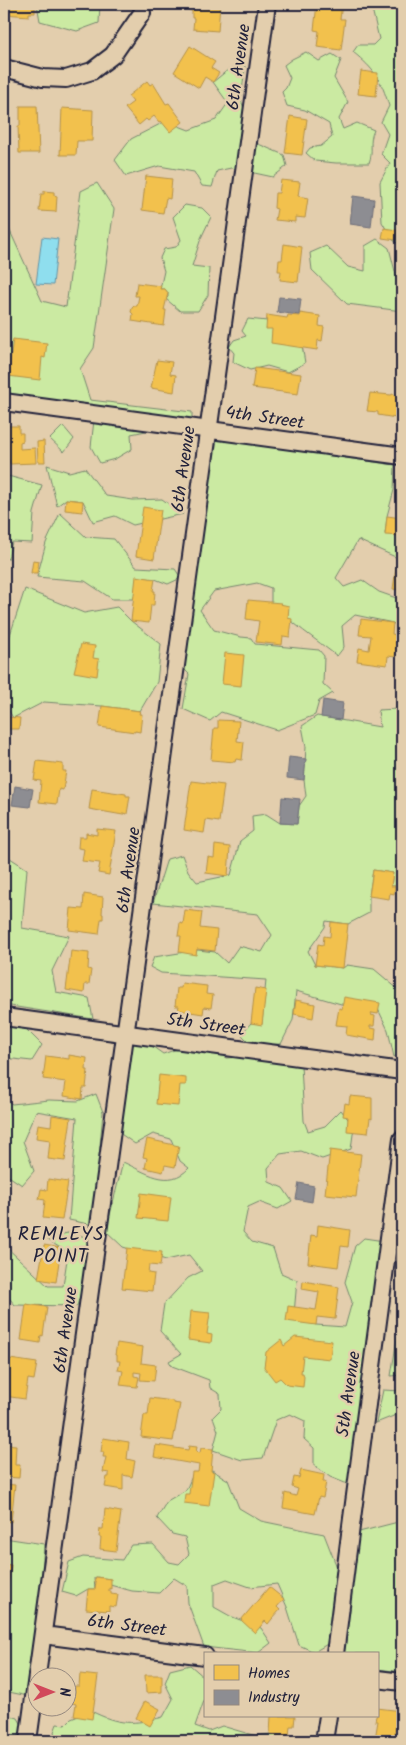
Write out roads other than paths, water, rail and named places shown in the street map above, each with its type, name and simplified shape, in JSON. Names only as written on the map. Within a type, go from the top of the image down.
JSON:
[{"type":"street","name":"6th Avenue","points":[[28,1741],[267,4]]},
{"type":"street","points":[[4,68],[43,78],[66,79],[92,71],[113,55],[142,12]]},
{"type":"street","name":"4th Street","points":[[4,402],[402,456]]},
{"type":"street","name":"5th Street","points":[[4,1017],[402,1071]]},
{"type":"street","name":"5th Avenue","points":[[335,1652],[402,1139]]},
{"type":"street","name":"6th Street","points":[[43,1635],[204,1656]]},
{"type":"street","points":[[378,1679],[402,1682]]},
{"type":"street","points":[[324,1741],[328,1718]]},
{"type":"water","points":[[42,237],[58,239],[53,285],[36,284]]},
{"type":"district","name":"REMLEYS POINT","points":[[61,1244]]}]
